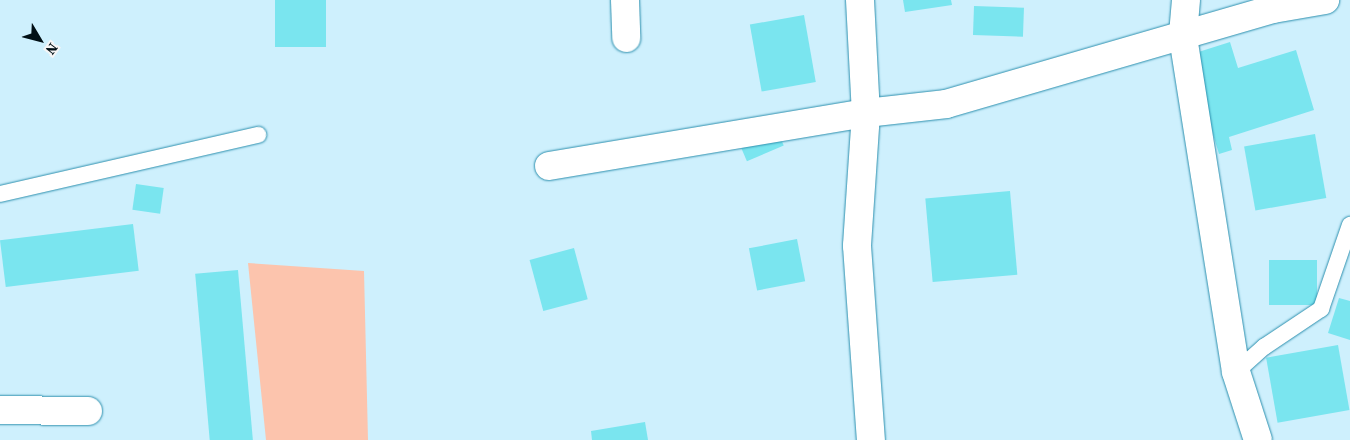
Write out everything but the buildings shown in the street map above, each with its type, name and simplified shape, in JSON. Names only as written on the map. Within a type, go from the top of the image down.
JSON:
[{"type":"street","points":[[625,0],[626,38]]},
{"type":"street","points":[[860,0],[866,113],[857,246],[871,440]]},
{"type":"street","points":[[1186,0],[1183,36],[1236,372],[1258,440]]},
{"type":"street","points":[[549,166],[866,113],[946,104],[1273,9],[1325,0]]},
{"type":"street","points":[[0,410],[88,411]]},
{"type":"lane","points":[[0,194],[258,135]]},
{"type":"lane","points":[[1236,372],[1264,348],[1321,309],[1350,225]]},
{"type":"shaded area","points":[[248,263],[364,271],[368,440],[266,440]]}]
